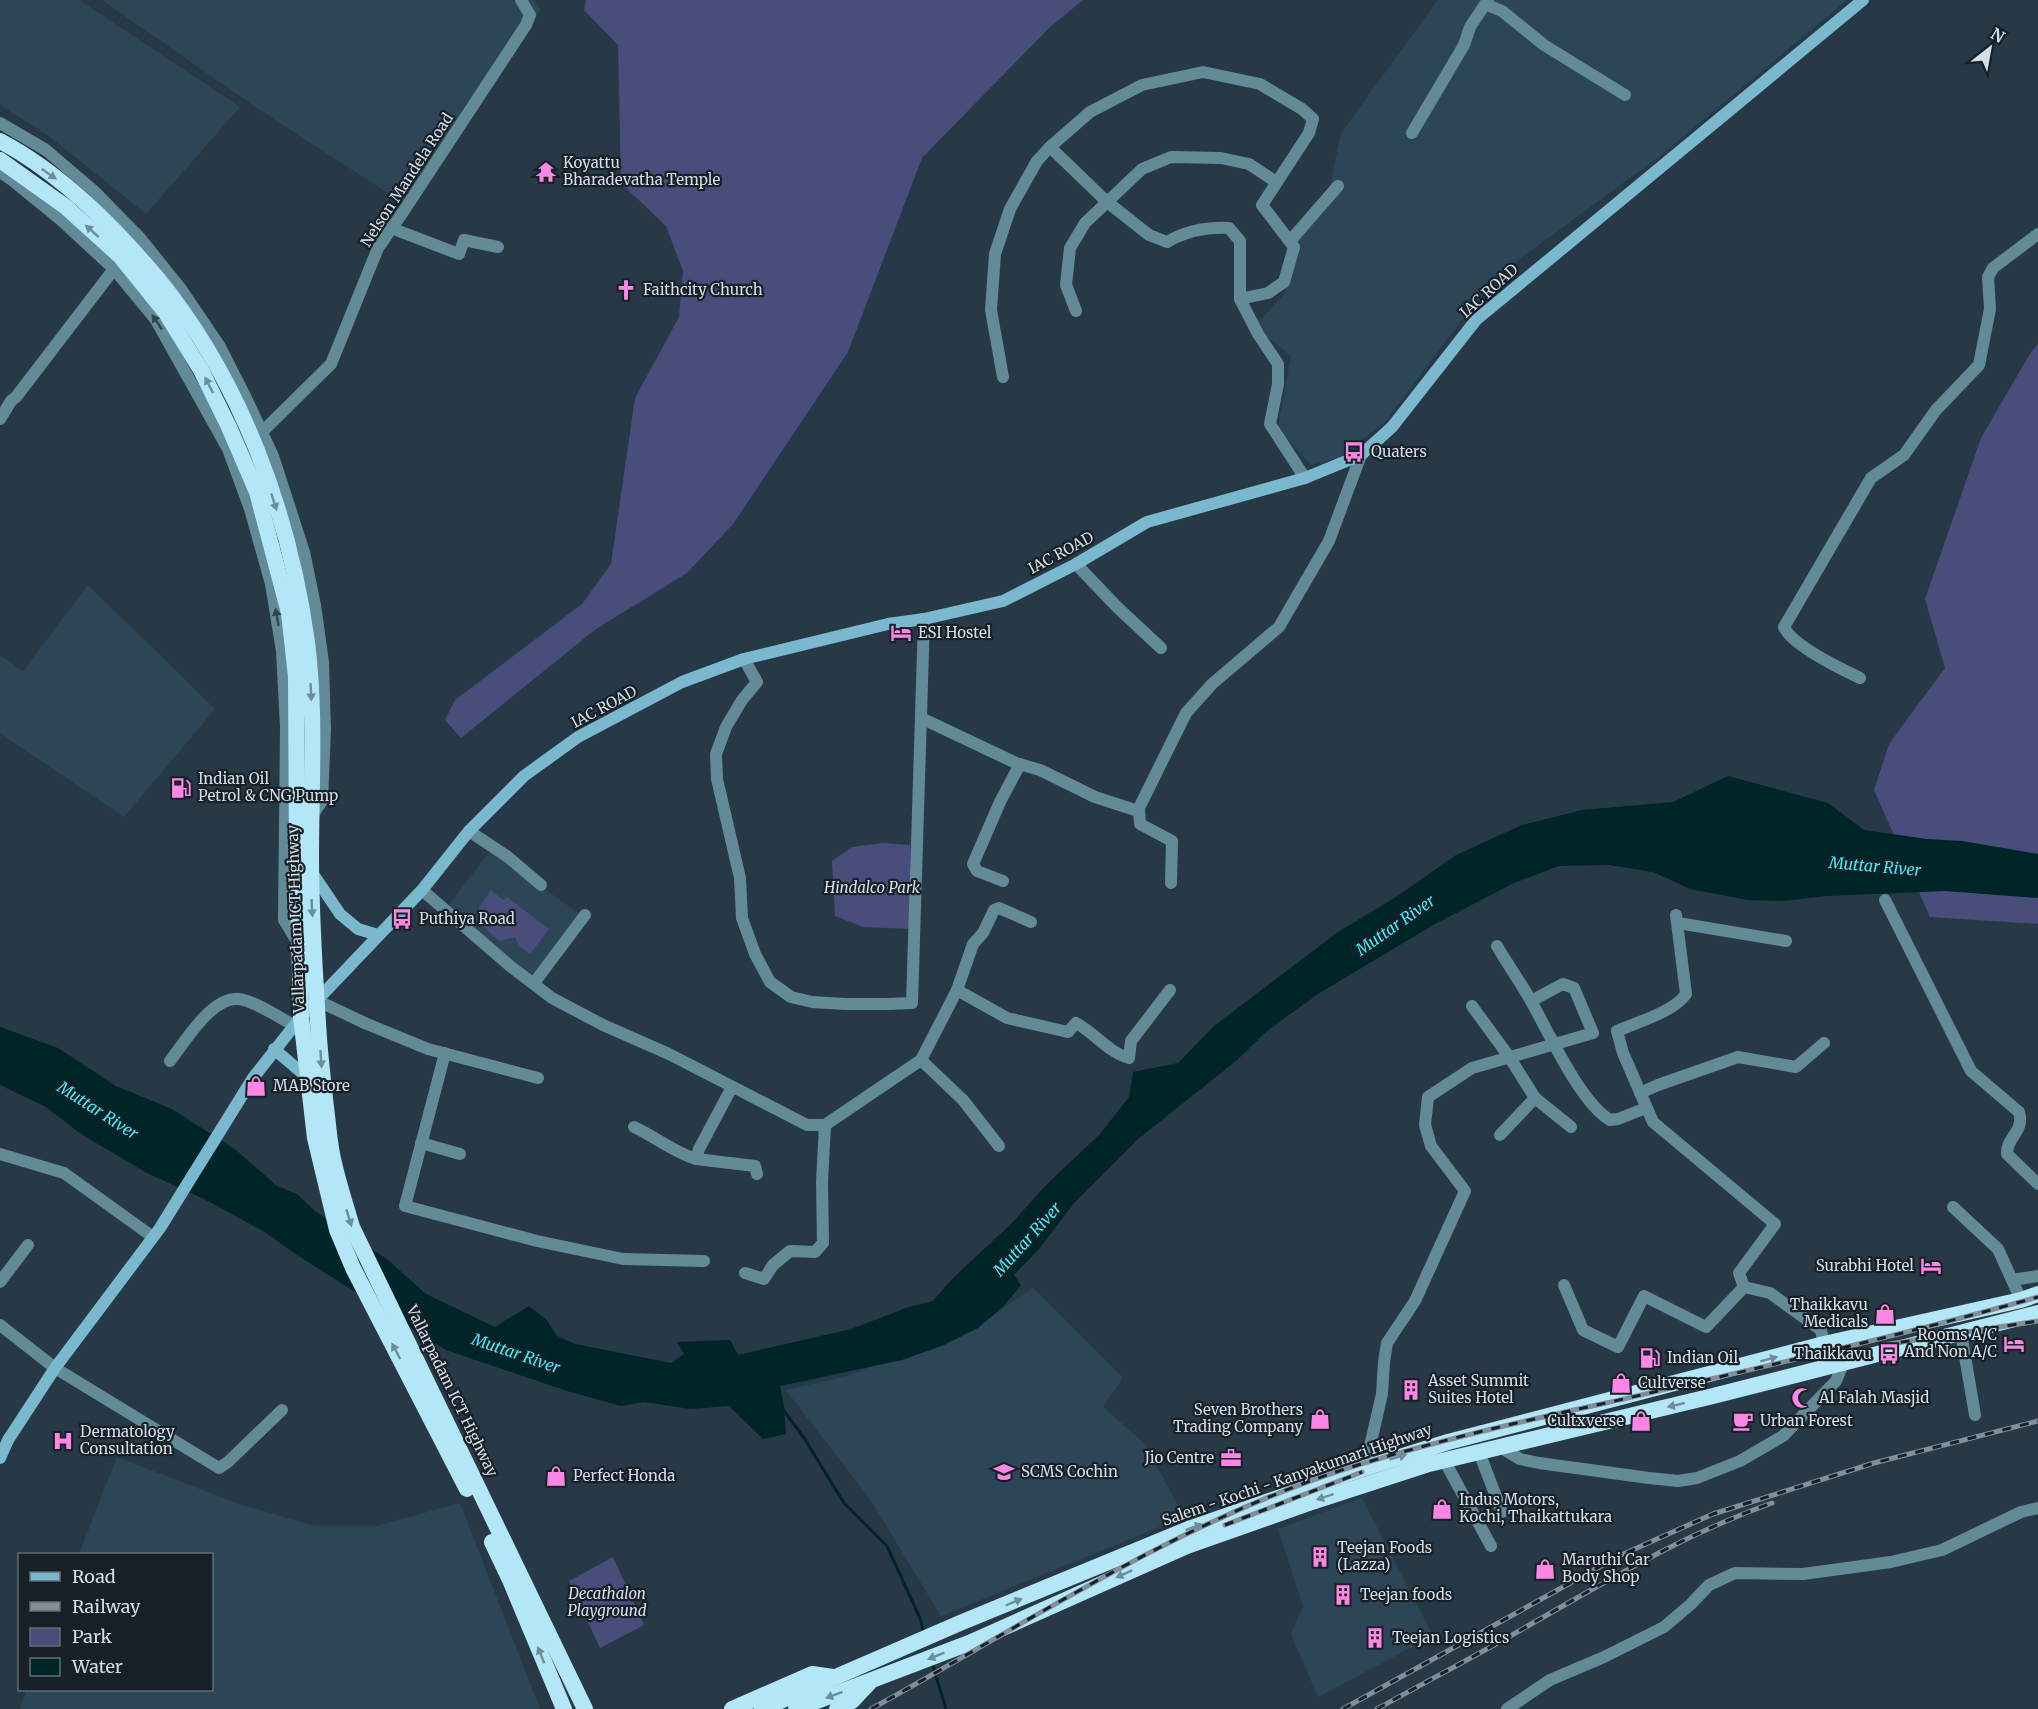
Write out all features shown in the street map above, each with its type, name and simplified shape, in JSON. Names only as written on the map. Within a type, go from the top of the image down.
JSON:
[{"type":"highway","name":"Vallarpadam ICT Highway","points":[[0,141],[59,181],[102,217],[177,302],[213,356],[242,417],[272,493],[299,592],[307,643],[311,693],[311,871],[326,1162]]},
{"type":"highway","name":"Vallarpadam ICT Highway","points":[[0,160],[66,207],[120,256],[166,313],[201,370],[229,426],[257,492],[290,613],[296,677],[299,944],[297,1021],[326,1162],[337,1230],[353,1268],[429,1400],[586,1705]]},
{"type":"highway","name":"Salem - Kochi - Kanyakumari Highway","points":[[789,1705],[833,1677],[897,1652],[960,1623],[1191,1528],[1365,1468],[1448,1443],[1824,1344],[2021,1300],[2038,1294]]},
{"type":"highway","name":"Salem - Kochi - Kanyakumari Highway","points":[[762,1709],[789,1705],[903,1670],[1187,1546],[1306,1504],[1444,1460],[1843,1364],[2038,1312]]},
{"type":"highway","points":[[1801,1350],[1804,1373]]},
{"type":"highway","name":"Vallarpadam ICT Highway","points":[[429,1400],[510,1580],[563,1708]]},
{"type":"highway","points":[[732,1709],[812,1674],[833,1677]]},
{"type":"highway","points":[[837,1709],[852,1701],[872,1681]]},
{"type":"main road","name":"IAC ROAD","points":[[0,1458],[8,1440],[55,1368],[156,1233],[253,1078],[274,1049],[316,1000],[422,890],[469,831],[524,776],[578,737],[682,682],[744,659],[888,624],[924,619],[1003,600],[1076,564],[1147,522],[1305,478],[1361,455],[1392,427],[1476,320],[1863,0]]},
{"type":"main road","points":[[311,871],[340,914],[358,929],[378,935]]},
{"type":"main road","points":[[274,1049],[308,1078]]},
{"type":"street","name":"Nelson Mandela Road","points":[[261,432],[331,364],[378,248],[526,25],[530,15],[521,0]]},
{"type":"street","points":[[1412,133],[1464,45],[1470,27],[1488,2],[1544,45],[1625,95]]},
{"type":"street","points":[[1003,377],[991,310],[995,254],[1010,209],[1037,161],[1050,147],[1090,112],[1142,85],[1203,72],[1260,84],[1302,109],[1313,119],[1309,133],[1262,205],[1294,248],[1284,282],[1268,293],[1240,299]]},
{"type":"street","points":[[0,123],[46,150],[94,190],[140,238],[181,288],[219,345],[273,456],[304,552],[323,662],[325,730],[322,801],[311,816]]},
{"type":"street","points":[[1050,147],[1106,201],[1149,235],[1167,242],[1181,234],[1213,228],[1228,228],[1240,241],[1240,299],[1258,334],[1278,364],[1278,384],[1270,424],[1305,478]]},
{"type":"street","points":[[1076,311],[1066,285],[1070,248],[1085,223],[1142,169],[1171,157],[1221,158],[1249,165],[1276,182]]},
{"type":"street","points":[[0,172],[60,219],[114,269],[156,320],[228,448],[250,509],[271,584],[282,651],[286,727],[284,920],[299,944]]},
{"type":"street","points":[[1290,241],[1338,186]]},
{"type":"street","points":[[391,228],[459,254],[464,240],[498,247]]},
{"type":"street","points":[[1860,678],[1797,642],[1784,627],[1871,478],[1904,455],[1936,410],[1979,365],[1990,309],[1988,276],[1993,268],[2038,234]]},
{"type":"street","points":[[0,419],[11,401],[114,269]]},
{"type":"street","points":[[0,393],[11,401]]},
{"type":"street","points":[[1171,883],[1172,841],[1140,824],[1138,811],[1186,713],[1212,684],[1279,627],[1329,541],[1361,455]]},
{"type":"street","points":[[1076,564],[1161,648]]},
{"type":"street","points":[[744,659],[757,682],[742,700],[726,727],[716,754],[717,779],[740,878],[742,918],[755,954],[770,982],[791,997],[812,1002],[845,1004],[912,1003],[924,619]]},
{"type":"street","points":[[921,718],[1020,764],[1040,770],[1095,797],[1138,811]]},
{"type":"street","points":[[1003,881],[977,871],[973,864],[1020,764]]},
{"type":"street","points":[[469,831],[508,857],[541,885]]},
{"type":"street","points":[[422,890],[510,966],[552,998],[603,1025],[669,1054],[807,1125],[825,1125],[921,1060],[957,990],[973,944],[983,933],[994,910],[999,908],[1031,922]]},
{"type":"street","points":[[1885,900],[1971,1071],[2019,1112],[2020,1128],[2007,1147],[2007,1154],[2038,1184]]},
{"type":"street","points":[[534,983],[585,915]]},
{"type":"street","points":[[1744,1287],[1739,1273],[1775,1224],[1653,1122],[1623,1053],[1617,1030],[1669,1009],[1686,994],[1677,919],[1786,941]]},
{"type":"street","points":[[1497,946],[1531,1001],[1553,1044],[1591,1102],[1610,1120],[1646,1108]]},
{"type":"street","points":[[1365,1468],[1382,1395],[1387,1343],[1415,1301],[1464,1191],[1431,1146],[1425,1125],[1428,1097],[1472,1068],[1593,1033],[1574,988],[1563,984],[1531,1001]]},
{"type":"street","points":[[957,990],[1007,1018],[1068,1032],[1076,1023],[1087,1029],[1118,1055],[1129,1058],[1131,1041],[1170,990]]},
{"type":"street","points":[[170,1061],[211,1010],[236,999],[297,1021]]},
{"type":"street","points":[[316,1000],[428,1049],[538,1078]]},
{"type":"street","points":[[1472,1006],[1510,1058],[1535,1098],[1570,1126]]},
{"type":"street","points":[[1640,1093],[1738,1057],[1796,1068],[1824,1043]]},
{"type":"street","points":[[445,1053],[405,1206],[537,1241],[623,1259],[704,1261]]},
{"type":"street","points":[[921,1060],[963,1100],[999,1146]]},
{"type":"street","points":[[696,1159],[732,1087]]},
{"type":"street","points":[[1500,1135],[1535,1098]]},
{"type":"street","points":[[745,1273],[764,1279],[772,1265],[790,1251],[815,1252],[823,1243],[822,1182],[825,1125]]},
{"type":"street","points":[[634,1127],[682,1155],[696,1159],[755,1166],[757,1174]]},
{"type":"street","points":[[421,1143],[460,1154]]},
{"type":"street","points":[[0,1154],[64,1173],[156,1233]]},
{"type":"street","points":[[1953,1207],[1998,1249],[2021,1300]]},
{"type":"street","points":[[0,1281],[28,1245]]},
{"type":"street","points":[[2012,1280],[2038,1276]]},
{"type":"street","points":[[1564,1285],[1583,1330],[1618,1347],[1644,1296],[1707,1327],[1744,1287]]},
{"type":"street","points":[[1744,1287],[1770,1293],[1821,1330],[1824,1344]]},
{"type":"street","points":[[0,1325],[55,1368],[219,1468],[282,1410]]},
{"type":"street","points":[[1961,1333],[1975,1415]]},
{"type":"street","points":[[1500,1447],[1516,1457],[1539,1463],[1649,1478],[1678,1480],[1697,1478],[1740,1461],[1783,1436],[1836,1382],[1843,1364]]},
{"type":"street","points":[[1479,1452],[1502,1512]]},
{"type":"street","points":[[1444,1460],[1491,1546]]},
{"type":"street","points":[[1507,1709],[1550,1680],[1604,1657],[1664,1627],[1709,1585],[1735,1573],[1803,1574],[1891,1562],[1942,1550],[2021,1512],[2038,1508]]},
{"type":"shaded area","points":[[0,0],[79,0],[240,107],[146,214],[49,136],[0,105]]},
{"type":"shaded area","points":[[102,0],[534,0],[541,10],[408,206],[263,112]]},
{"type":"shaded area","points":[[1438,0],[1847,0],[1660,156],[1514,263],[1470,309],[1386,421],[1339,458],[1311,465],[1278,428],[1291,356],[1255,326],[1285,293],[1291,245],[1326,207],[1341,133]]},
{"type":"shaded area","points":[[88,585],[215,709],[124,817],[0,733],[0,657],[23,671]]},
{"type":"shaded area","points":[[490,851],[580,914],[533,979],[447,907]]},
{"type":"shaded area","name":"SCMS Cochin","points":[[1033,1288],[1123,1378],[1103,1407],[1145,1444],[1184,1517],[941,1616],[870,1499],[786,1390],[848,1376],[984,1321]]},
{"type":"shaded area","points":[[117,1457],[236,1503],[314,1526],[377,1526],[460,1503],[540,1709],[20,1709],[27,1691],[213,1691],[213,1553],[79,1553]]},
{"type":"shaded area","points":[[1362,1498],[1433,1636],[1318,1697],[1291,1634],[1303,1606],[1278,1529]]},
{"type":"green space","points":[[586,0],[1083,0],[1049,28],[922,158],[848,352],[733,524],[687,573],[596,629],[461,738],[445,720],[455,700],[582,604],[611,564],[635,398],[679,317],[683,271],[666,226],[621,183],[618,45],[584,10]]},
{"type":"green space","points":[[2038,343],[2038,924],[1930,917],[1874,790],[1889,744],[1945,668],[1925,599],[1981,438]]},
{"type":"green space","name":"Hindalco Park","points":[[883,843],[910,845],[912,929],[863,927],[835,916],[832,861],[852,847]]},
{"type":"green space","points":[[491,890],[503,900],[507,897],[549,929],[530,954],[520,947],[515,937],[499,941],[484,927],[487,916],[478,909]]},
{"type":"green space","name":"Decathalon Playground","points":[[613,1557],[644,1625],[600,1648],[569,1581]]},
{"type":"water","name":"Muttar River","points":[[1728,776],[1828,803],[1864,830],[1927,839],[1962,841],[2038,854],[2038,898],[1945,891],[1827,896],[1784,901],[1748,900],[1690,889],[1653,872],[1609,865],[1559,866],[1514,883],[1435,924],[1318,994],[1267,1031],[1236,1061],[1138,1139],[1075,1202],[1039,1249],[1014,1275],[1021,1285],[1003,1307],[978,1328],[944,1345],[902,1360],[780,1386],[786,1434],[763,1439],[729,1406],[690,1409],[644,1402],[621,1406],[567,1391],[446,1350],[263,1231],[204,1199],[147,1173],[81,1134],[46,1107],[0,1085],[0,1027],[58,1048],[116,1086],[172,1109],[236,1150],[277,1186],[297,1194],[315,1211],[388,1260],[426,1294],[495,1327],[529,1306],[546,1319],[557,1336],[575,1344],[671,1363],[684,1354],[677,1342],[730,1340],[738,1355],[851,1329],[909,1307],[933,1301],[953,1278],[1012,1223],[1048,1183],[1100,1134],[1129,1097],[1133,1072],[1178,1063],[1214,1026],[1338,932],[1399,895],[1456,855],[1522,825],[1582,810],[1673,802]]},
{"type":"waterway","points":[[782,1408],[804,1438],[844,1503],[887,1546],[920,1618],[924,1634]]},
{"type":"waterway","points":[[932,1663],[946,1709]]},
{"type":"railway","points":[[871,1709],[1044,1610],[1161,1547],[1282,1492],[1345,1469],[1475,1433],[1823,1353],[2038,1297]]},
{"type":"railway","points":[[1883,1345],[2038,1321]]},
{"type":"railway","points":[[1343,1709],[1619,1556],[1713,1514],[1874,1463],[2038,1421]]},
{"type":"railway","points":[[1225,1525],[1362,1472]]},
{"type":"railway","points":[[1377,1709],[1650,1558],[1709,1528],[1772,1503]]},
{"type":"place","name":"Koyattu Bharadevatha Temple","points":[[546,172]]},
{"type":"place","name":"Faithcity Church","points":[[626,290]]},
{"type":"place","name":"Quaters","points":[[1354,452]]},
{"type":"place","name":"ESI Hostel","points":[[901,633]]},
{"type":"place","name":"Indian Oil Petrol & CNG Pump","points":[[181,788]]},
{"type":"place","name":"Puthiya Road","points":[[402,919]]},
{"type":"place","name":"MAB Store","points":[[256,1086]]},
{"type":"place","name":"Surabhi Hotel","points":[[1931,1266]]},
{"type":"place","name":"Thaikkavu Medicals","points":[[1885,1314]]},
{"type":"place","name":"Rooms A/C And Non A/C","points":[[2014,1344]]},
{"type":"place","name":"Thaikkavu","points":[[1889,1354]]},
{"type":"place","name":"Indian Oil","points":[[1650,1358]]},
{"type":"place","name":"Cultverse","points":[[1621,1383]]},
{"type":"place","name":"Asset Summit Suites Hotel","points":[[1411,1390]]},
{"type":"place","name":"Al Falah Masjid","points":[[1802,1398]]},
{"type":"place","name":"Seven Brothers Trading Company","points":[[1320,1419]]},
{"type":"place","name":"Cultxverse","points":[[1641,1421]]},
{"type":"place","name":"Urban Forest","points":[[1743,1421]]},
{"type":"place","name":"Dermatology Consultation","points":[[63,1441]]},
{"type":"place","name":"Jio Centre","points":[[1231,1458]]},
{"type":"place","name":"SCMS Cochin","points":[[1004,1472]]},
{"type":"place","name":"Perfect Honda","points":[[556,1476]]},
{"type":"place","name":"Indus Motors, Kochi, Thaikattukara","points":[[1442,1509]]},
{"type":"place","name":"Teejan Foods (Lazza)","points":[[1320,1557]]},
{"type":"place","name":"Maruthi Car Body Shop","points":[[1545,1569]]},
{"type":"place","name":"Teejan foods","points":[[1343,1595]]},
{"type":"place","name":"Teejan Logistics","points":[[1375,1638]]}]
